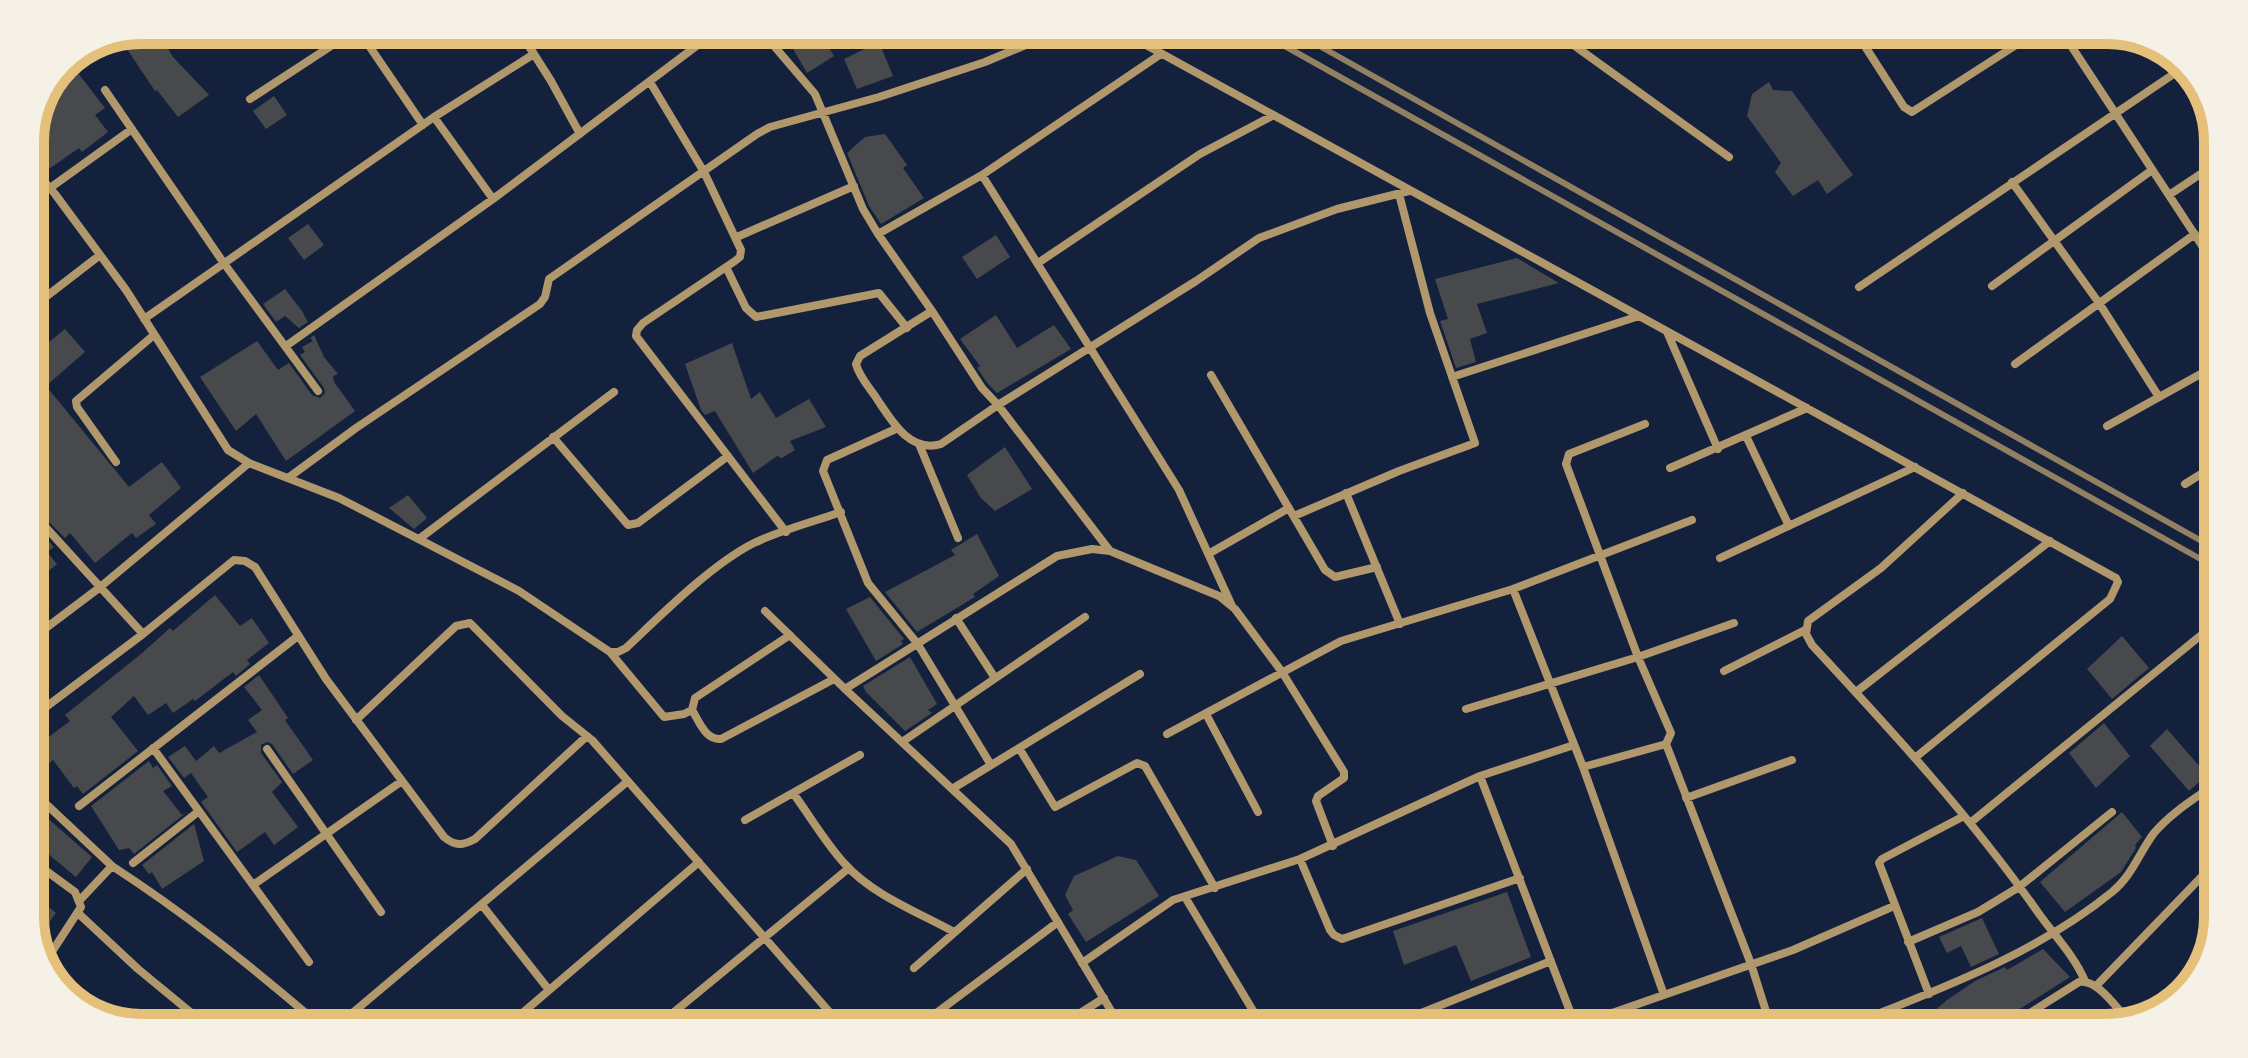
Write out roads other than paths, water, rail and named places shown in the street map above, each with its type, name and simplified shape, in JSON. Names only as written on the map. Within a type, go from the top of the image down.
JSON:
[{"type":"street","points":[[250,99],[336,44]]},
{"type":"street","points":[[365,44],[423,125]]},
{"type":"street","points":[[528,44],[580,134]]},
{"type":"street","points":[[286,346],[493,199],[699,44]]},
{"type":"street","points":[[772,44],[815,94],[878,234],[982,388],[1110,551]]},
{"type":"street","points":[[288,478],[356,428],[540,304],[549,279],[770,127],[972,66],[1027,44]]},
{"type":"street","points":[[1144,44],[2111,573],[2118,582],[2110,599],[1916,757]]},
{"type":"street","points":[[1572,44],[1729,157]]},
{"type":"street","points":[[1864,44],[1904,107],[1912,112],[2018,44]]},
{"type":"street","points":[[2070,44],[2204,248]]},
{"type":"street","points":[[144,319],[434,117],[534,54]]},
{"type":"street","points":[[878,234],[982,175],[1161,54]]},
{"type":"street","points":[[1859,287],[2176,72]]},
{"type":"street","points":[[650,82],[704,172],[741,250],[740,257],[643,323],[636,336],[786,532]]},
{"type":"street","points":[[105,90],[223,262],[318,391]]},
{"type":"street","points":[[1038,263],[1200,154],[1272,116]]},
{"type":"street","points":[[434,117],[493,199]]},
{"type":"street","points":[[50,188],[132,129]]},
{"type":"street","points":[[1992,286],[2152,170]]},
{"type":"street","points":[[2169,195],[2204,172]]},
{"type":"street","points":[[982,175],[1179,490],[1232,606],[1282,672],[1344,772],[1344,778],[1318,796],[1316,801],[1333,846]]},
{"type":"street","points":[[44,181],[144,319],[215,435],[228,450],[249,463],[339,498],[519,591],[610,652],[664,717],[692,710]]},
{"type":"street","points":[[2012,182],[2099,303],[2159,397]]},
{"type":"street","points":[[737,237],[854,186]]},
{"type":"street","points":[[932,311],[856,360],[857,370],[898,428],[919,444],[931,447],[941,444],[1259,238],[1337,209],[1410,191]]},
{"type":"street","points":[[1210,553],[1291,512],[1475,443],[1430,313],[1399,194]]},
{"type":"street","points":[[2015,364],[2195,234]]},
{"type":"street","points":[[44,298],[100,255]]},
{"type":"street","points":[[726,267],[746,308],[756,317],[879,293],[907,328]]},
{"type":"street","points":[[1452,377],[1639,316]]},
{"type":"street","points":[[1667,331],[1718,449]]},
{"type":"street","points":[[116,462],[77,407],[76,401],[154,335]]},
{"type":"street","points":[[2107,426],[2204,372]]},
{"type":"street","points":[[1211,375],[1329,574],[1335,577],[1377,567]]},
{"type":"street","points":[[419,539],[614,392]]},
{"type":"street","points":[[1670,468],[1807,408]]},
{"type":"street","points":[[1645,424],[1569,454],[1566,459],[1638,657],[1671,733],[1666,744],[1751,964],[1767,1014]]},
{"type":"street","points":[[898,428],[827,460],[823,471],[868,583],[917,643],[991,765]]},
{"type":"street","points":[[1746,436],[1789,526]]},
{"type":"street","points":[[553,437],[628,525],[638,523],[728,456]]},
{"type":"street","points":[[919,444],[958,538]]},
{"type":"street","points":[[44,629],[99,588],[249,463]]},
{"type":"street","points":[[1720,558],[1915,467]]},
{"type":"street","points":[[2185,484],[2204,472]]},
{"type":"street","points":[[1346,493],[1400,624]]},
{"type":"street","points":[[1963,493],[1881,568],[1808,621],[1805,630],[1812,645],[1916,757],[1967,820],[2079,966],[2085,981]]},
{"type":"street","points":[[610,652],[626,648],[682,596],[730,558],[755,543],[841,512]]},
{"type":"street","points":[[1167,734],[1341,641],[1513,589],[1692,520]]},
{"type":"street","points":[[44,526],[143,634]]},
{"type":"street","points":[[1856,692],[2050,541]]},
{"type":"street","points":[[845,689],[1057,556],[1092,549],[1110,551],[1219,596],[1232,606]]},
{"type":"street","points":[[44,707],[143,634],[234,560],[245,561],[255,567],[356,720],[453,845],[475,839],[587,736]]},
{"type":"street","points":[[1513,589],[1583,767],[1664,995]]},
{"type":"street","points":[[765,611],[1011,844],[1113,1014]]},
{"type":"street","points":[[902,742],[1085,617]]},
{"type":"street","points":[[956,618],[995,678]]},
{"type":"street","points":[[356,720],[456,626],[470,623],[562,716],[587,736],[831,1014]]},
{"type":"street","points":[[1466,709],[1638,657],[1734,623]]},
{"type":"street","points":[[1724,671],[1805,630]]},
{"type":"street","points":[[790,635],[695,698],[692,710],[709,735],[721,739],[834,679]]},
{"type":"street","points":[[79,806],[298,636]]},
{"type":"street","points":[[1929,994],[1879,869],[1882,859],[1967,820],[2200,636]]},
{"type":"street","points":[[952,789],[1140,674]]},
{"type":"street","points":[[1206,714],[1258,812]]},
{"type":"street","points":[[1583,767],[1666,744]]},
{"type":"street","points":[[1082,963],[1164,905],[1300,859],[1480,776],[1574,745]]},
{"type":"street","points":[[153,748],[309,962]]},
{"type":"street","points":[[1019,748],[1055,807],[1141,763],[1215,888]]},
{"type":"street","points":[[267,749],[381,912]]},
{"type":"street","points":[[745,820],[860,755]]},
{"type":"street","points":[[1686,798],[1792,760]]},
{"type":"street","points":[[1480,776],[1572,1014]]},
{"type":"street","points":[[253,885],[402,781]]},
{"type":"street","points":[[351,1014],[628,781]]},
{"type":"street","points":[[1878,1014],[1929,994],[2053,935],[2129,876],[2164,821],[2204,792]]},
{"type":"street","points":[[793,793],[849,868],[886,895],[954,932]]},
{"type":"street","points":[[44,802],[112,866],[177,908],[307,1014]]},
{"type":"street","points":[[133,863],[199,811]]},
{"type":"street","points":[[1908,942],[1978,912],[2019,887],[2112,812]]},
{"type":"street","points":[[1300,859],[1330,930],[1342,939],[1520,878]]},
{"type":"street","points":[[521,1014],[699,862]]},
{"type":"street","points":[[80,900],[112,866]]},
{"type":"street","points":[[672,1014],[849,868]]},
{"type":"street","points":[[44,869],[75,892],[80,900],[79,914],[51,954]]},
{"type":"street","points":[[914,968],[1027,869]]},
{"type":"street","points":[[2096,986],[2204,874]]},
{"type":"street","points":[[1185,897],[1255,1014]]},
{"type":"street","points":[[482,905],[549,990]]},
{"type":"street","points":[[1618,1014],[1793,950],[1894,906]]},
{"type":"street","points":[[79,914],[193,1014]]},
{"type":"street","points":[[935,1014],[1058,922]]},
{"type":"street","points":[[1418,1014],[1551,961]]},
{"type":"street","points":[[2029,1014],[2085,981],[2096,986],[2121,1013]]},
{"type":"street","points":[[1079,1014],[1104,998]]},
{"type":"street","points":[[527,1009],[531,1014]]},
{"type":"railway","points":[[1281,44],[2204,561]]},
{"type":"railway","points":[[1316,44],[2204,542]]}]
